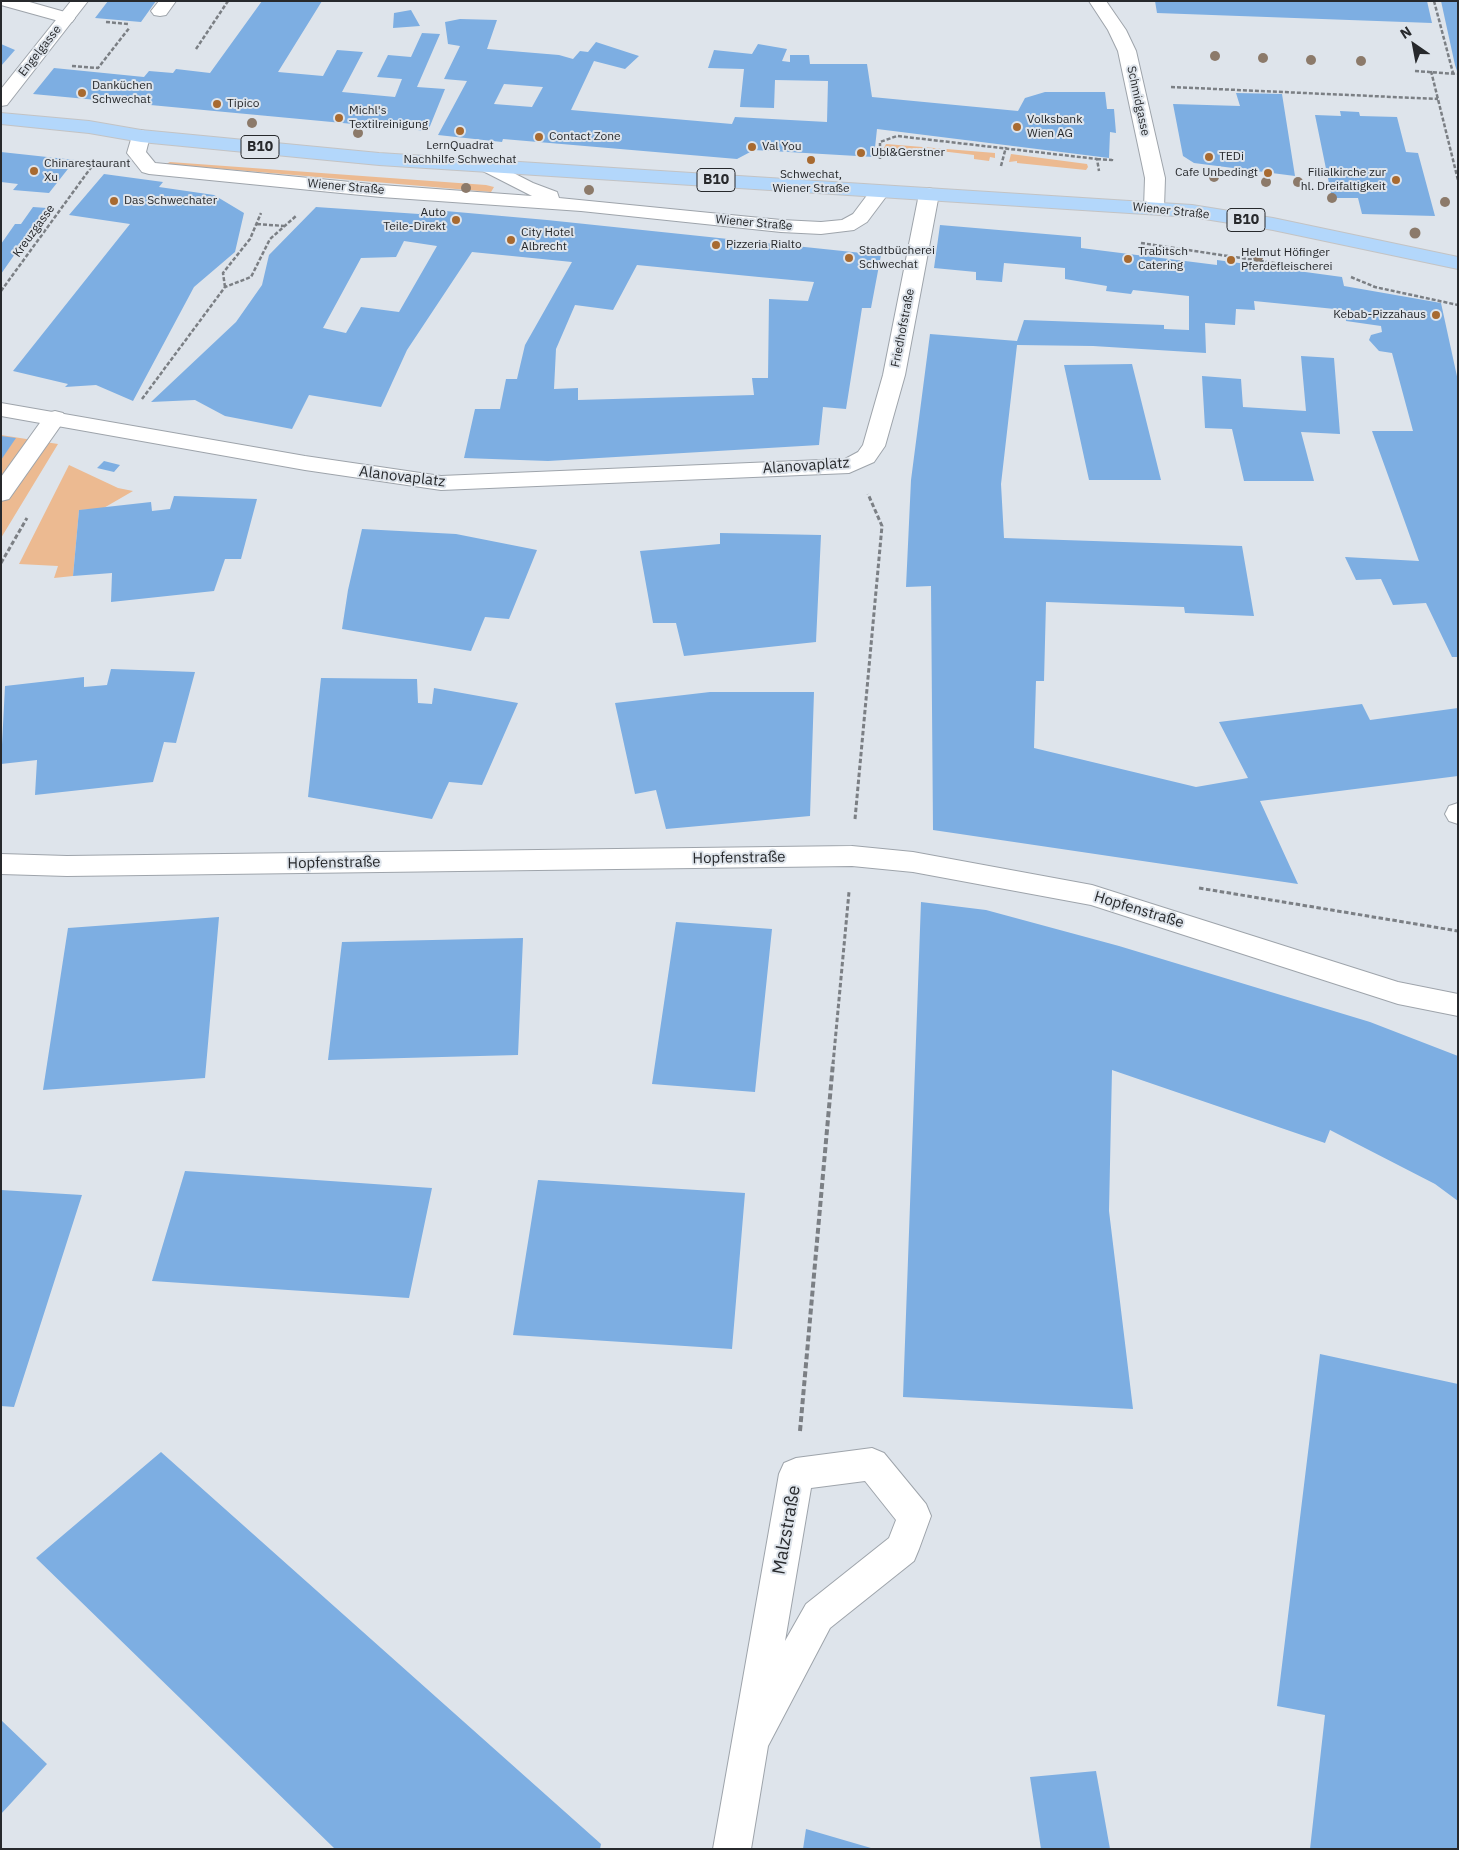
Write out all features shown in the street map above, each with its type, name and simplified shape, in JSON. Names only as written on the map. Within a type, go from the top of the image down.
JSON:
[{"type":"main road","name":"Wiener Straße","points":[[1,118],[89,127],[141,136],[370,158],[1192,211],[1273,224],[1458,263]]},
{"type":"street","points":[[6,1],[66,18]]},
{"type":"street","name":"Engelgasse","points":[[1,101],[80,1]]},
{"type":"street","name":"Schmidgasse","points":[[1097,1],[1117,30],[1127,51],[1155,178],[1154,208]]},
{"type":"street","name":"Wiener Straße","points":[[141,136],[136,153],[150,168],[381,191],[581,205],[781,226],[834,228],[855,223],[881,190]]},
{"type":"street","name":"Wiener Straße","points":[[486,165],[526,187],[581,205]]},
{"type":"street","name":"Friedhofstraße","points":[[866,457],[874,446],[894,375],[929,194]]},
{"type":"street","name":"Alanovaplatz","points":[[1,409],[305,463],[441,483],[849,466],[866,457]]},
{"type":"street","points":[[1,494],[55,418]]},
{"type":"street","name":"Hopfenstraße","points":[[1,864],[67,866],[852,856],[904,861],[1092,895],[1398,993],[1458,1005]]},
{"type":"street","name":"Malzstraße","points":[[732,1849],[796,1474],[872,1464],[914,1516],[902,1549],[818,1616],[752,1739]]},
{"type":"path","points":[[196,49],[228,1]]},
{"type":"path","points":[[1434,1],[1453,73]]},
{"type":"path","points":[[31,63],[98,68],[123,35]]},
{"type":"path","points":[[1415,71],[1457,74]]},
{"type":"path","points":[[1431,71],[1458,180]]},
{"type":"path","points":[[1164,86],[1438,99]]},
{"type":"path","points":[[1003,159],[1006,147]]},
{"type":"path","name":"Kreuzgasse","points":[[1,291],[98,157]]},
{"type":"path","points":[[120,430],[225,288],[251,277],[270,239],[289,222]]},
{"type":"path","points":[[225,288],[223,273],[250,239],[258,223],[285,226]]},
{"type":"path","points":[[1132,242],[1313,269]]},
{"type":"path","points":[[1347,275],[1375,287],[1458,305]]},
{"type":"shaded area","points":[[886,144],[995,153],[995,158],[990,157],[989,161],[974,159],[974,155],[932,150],[930,154],[889,154],[884,148]]},
{"type":"shaded area","points":[[1011,154],[1087,164],[1088,167],[1086,170],[1017,163],[1017,161],[1009,162]]},
{"type":"shaded area","points":[[170,162],[494,187],[491,192],[166,164]]},
{"type":"shaded area","points":[[1,435],[58,444],[1,538]]},
{"type":"shaded area","points":[[69,465],[118,488],[133,491],[102,509],[79,510],[73,576],[54,578],[58,566],[19,564]]},
{"type":"building","points":[[108,1],[156,1],[141,22],[95,18]]},
{"type":"building","points":[[262,1],[322,1],[278,72],[323,76],[337,50],[363,52],[342,92],[395,97],[402,79],[377,77],[388,55],[411,57],[422,33],[440,34],[417,87],[445,89],[428,131],[33,94],[54,68],[144,77],[149,71],[173,73],[176,69],[210,73]]},
{"type":"building","points":[[1155,1],[1427,1],[1432,23],[1157,13]]},
{"type":"building","points":[[1441,1],[1458,1],[1458,74],[1455,65]]},
{"type":"building","points":[[411,10],[420,26],[393,28],[394,13]]},
{"type":"building","points":[[460,19],[497,20],[487,49],[559,55],[573,59],[580,51],[588,52],[596,42],[639,56],[625,69],[594,61],[571,110],[732,124],[735,117],[827,122],[828,81],[775,80],[774,108],[740,107],[744,69],[708,68],[714,50],[752,54],[758,44],[787,49],[782,61],[790,62],[790,55],[809,55],[810,64],[867,64],[872,97],[1018,111],[1025,98],[1045,92],[1105,92],[1107,109],[1114,109],[1116,133],[1110,132],[1109,158],[877,129],[874,157],[754,150],[737,159],[503,139],[502,142],[438,135],[467,81],[444,79],[460,46],[448,44],[445,22]],"holes":[[[504,84],[543,87],[532,107],[494,104]]]},
{"type":"building","points":[[1,44],[15,50],[1,66]]},
{"type":"building","points":[[1236,93],[1282,94],[1295,176],[1194,163],[1183,156],[1173,104],[1240,106]]},
{"type":"building","name":"Filialkirche zur hl. Dreifaltigkeit","points":[[1340,111],[1359,112],[1360,116],[1397,117],[1406,152],[1418,153],[1435,216],[1362,214],[1358,198],[1332,198],[1315,115],[1341,116]]},
{"type":"building","name":"Chinarestaurant Xu","points":[[1,152],[75,160],[49,193],[13,190],[18,184],[1,182]]},
{"type":"building","points":[[104,174],[163,182],[159,187],[214,195],[244,213],[235,252],[194,287],[133,401],[96,385],[65,387],[68,384],[13,371],[130,224],[69,215]]},
{"type":"building","points":[[33,207],[47,208],[1,274],[1,244],[15,224],[21,224]]},
{"type":"building","points":[[316,207],[419,214],[423,209],[881,255],[871,308],[862,308],[846,409],[823,407],[819,445],[548,461],[464,458],[475,409],[500,409],[506,379],[517,379],[525,345],[572,262],[472,252],[407,350],[381,407],[309,395],[292,429],[225,416],[195,400],[151,402],[236,322],[262,285],[269,255]],"holes":[[[404,241],[437,246],[399,312],[361,307],[346,333],[323,328],[361,258],[396,257]],[[637,265],[759,277],[814,282],[808,301],[769,299],[768,378],[752,378],[754,395],[578,400],[578,388],[554,389],[556,349],[575,305],[613,310]]]},
{"type":"building","points":[[940,225],[1081,237],[1081,248],[1217,265],[1217,260],[1342,277],[1344,286],[1441,303],[1458,381],[1458,657],[1452,657],[1426,603],[1393,605],[1381,579],[1356,580],[1345,557],[1419,561],[1372,431],[1413,431],[1392,353],[1379,351],[1369,340],[1371,335],[1382,332],[1381,326],[1346,321],[1345,310],[1254,301],[1255,310],[1236,309],[1235,325],[1205,323],[1206,353],[1093,346],[1017,345],[1001,484],[1004,538],[1242,546],[1254,616],[1185,613],[1184,607],[1046,602],[1044,681],[1036,681],[1034,748],[1196,787],[1248,778],[1219,722],[1362,704],[1370,720],[1458,708],[1458,776],[1260,801],[1298,884],[933,830],[931,586],[906,587],[911,480],[930,334],[1017,341],[1024,320],[1164,325],[1164,329],[1189,330],[1189,296],[1133,290],[1131,294],[1106,291],[1107,286],[1065,279],[1065,268],[1004,263],[1002,282],[976,280],[976,272],[934,268]]},
{"type":"building","points":[[1301,356],[1334,358],[1340,434],[1301,432],[1314,481],[1244,481],[1232,429],[1205,428],[1202,376],[1241,379],[1243,407],[1306,411]]},
{"type":"building","points":[[1132,364],[1161,480],[1089,480],[1064,365]]},
{"type":"building","points":[[1,436],[16,438],[1,460]]},
{"type":"building","points":[[104,461],[120,465],[114,472],[97,468]]},
{"type":"building","points":[[174,496],[257,499],[241,559],[225,559],[214,591],[111,602],[112,573],[73,576],[79,510],[151,502],[152,511],[170,509]]},
{"type":"building","points":[[362,529],[456,534],[537,550],[509,619],[485,617],[471,651],[342,629],[348,590]]},
{"type":"building","points":[[720,533],[821,535],[816,642],[684,656],[676,623],[653,623],[640,551],[720,544]]},
{"type":"building","points":[[111,669],[195,672],[176,743],[164,742],[153,782],[35,795],[37,760],[1,764],[5,686],[84,677],[84,687],[107,685]]},
{"type":"building","points":[[321,678],[417,679],[418,703],[432,704],[434,688],[518,703],[482,785],[449,782],[432,819],[308,797]]},
{"type":"building","points":[[710,692],[814,692],[810,816],[666,829],[656,790],[635,794],[615,703]]},
{"type":"building","points":[[921,902],[986,910],[1119,946],[1370,1022],[1458,1056],[1458,1201],[1435,1184],[1330,1130],[1325,1143],[1112,1070],[1109,1211],[1133,1409],[903,1397]]},
{"type":"building","points":[[219,917],[205,1078],[43,1090],[68,928]]},
{"type":"building","points":[[676,922],[772,929],[755,1092],[652,1084]]},
{"type":"building","points":[[523,938],[518,1055],[328,1060],[342,942]]},
{"type":"building","points":[[185,1171],[432,1188],[409,1298],[152,1281]]},
{"type":"building","points":[[538,1180],[745,1193],[732,1349],[513,1335]]},
{"type":"building","points":[[1,1190],[82,1195],[14,1407],[1,1406]]},
{"type":"building","points":[[1320,1354],[1458,1384],[1458,1849],[1310,1849],[1325,1715],[1277,1706]]},
{"type":"building","points":[[161,1452],[601,1844],[600,1849],[335,1849],[36,1558]]},
{"type":"building","points":[[1,1720],[47,1764],[1,1814]]},
{"type":"building","points":[[1096,1771],[1110,1849],[1041,1849],[1030,1777]]},
{"type":"building","points":[[806,1829],[871,1848],[871,1849],[803,1849]]},
{"type":"place","name":"Danküchen Schwechat","points":[[82,93]]},
{"type":"place","name":"Tipico","points":[[217,104]]},
{"type":"place","name":"Michl's Textilreinigung","points":[[339,118]]},
{"type":"place","name":"Volksbank Wien AG","points":[[1017,127]]},
{"type":"place","name":"LernQuadrat Nachhilfe Schwechat","points":[[460,131]]},
{"type":"place","name":"Contact Zone","points":[[539,137]]},
{"type":"place","name":"Val You","points":[[752,147]]},
{"type":"place","name":"Ubl&Gerstner","points":[[861,153]]},
{"type":"place","name":"TEDi","points":[[1209,157]]},
{"type":"place","name":"Schwechat, Wiener Straße","points":[[811,160]]},
{"type":"place","name":"Chinarestaurant Xu","points":[[34,171]]},
{"type":"place","name":"Cafe Unbedingt","points":[[1268,173]]},
{"type":"place","name":"Filialkirche zur hl. Dreifaltigkeit","points":[[1396,180]]},
{"type":"place","name":"Das Schwechater","points":[[114,201]]},
{"type":"place","name":"Auto Teile-Direkt","points":[[456,220]]},
{"type":"place","name":"City Hotel Albrecht","points":[[511,240]]},
{"type":"place","name":"Pizzeria Rialto","points":[[716,245]]},
{"type":"place","name":"Stadtbücherei Schwechat","points":[[849,258]]},
{"type":"place","name":"Trabitsch Catering","points":[[1128,259]]},
{"type":"place","name":"Helmut Höfinger Pferdefleischerei","points":[[1231,260]]},
{"type":"place","name":"Kebab-Pizzahaus","points":[[1436,315]]}]
